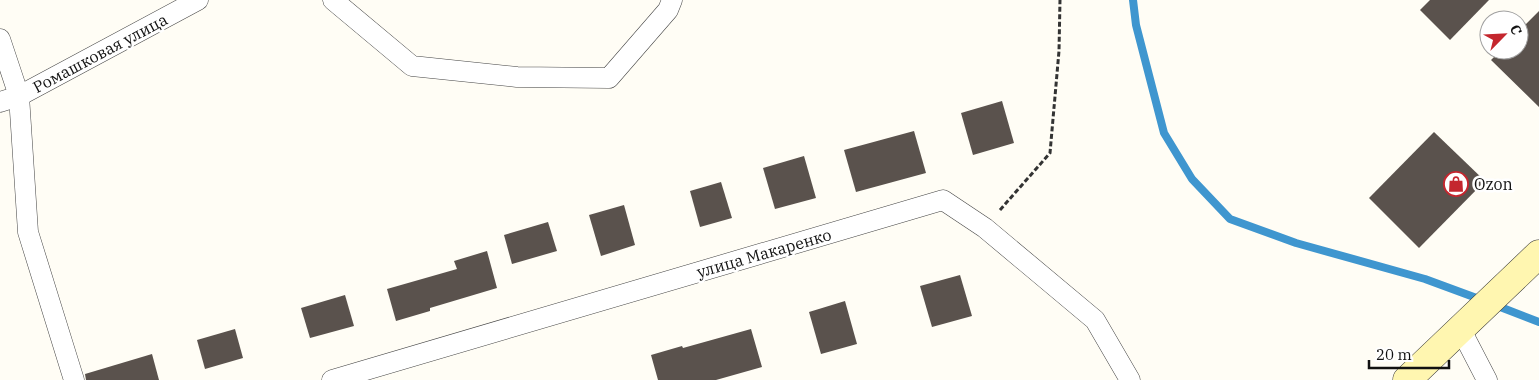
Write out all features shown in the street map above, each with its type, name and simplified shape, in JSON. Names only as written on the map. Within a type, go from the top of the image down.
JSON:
[{"type":"main road","points":[[1406,380],[1539,254]]},
{"type":"street","name":"Ромашковая улица","points":[[9,99],[198,0]]},
{"type":"street","points":[[333,0],[412,66],[517,77],[610,78],[668,10],[672,0]]},
{"type":"street","points":[[0,39],[28,232],[74,380]]},
{"type":"street","name":"улица Макаренко","points":[[332,380],[943,200],[985,228],[1095,320],[1130,380]]},
{"type":"street","points":[[1460,328],[1487,380]]},
{"type":"path","points":[[985,228],[1050,153],[1060,0]]},
{"type":"building","points":[[1430,0],[1489,0],[1450,40],[1420,10]]},
{"type":"building","points":[[1539,11],[1539,107],[1491,60],[1529,60],[1529,21]]},
{"type":"building","points":[[1002,101],[1014,143],[973,155],[961,113]]},
{"type":"building","points":[[914,131],[926,173],[856,192],[844,150]]},
{"type":"building","points":[[1434,132],[1485,181],[1419,248],[1369,198]]},
{"type":"building","points":[[804,156],[816,198],[775,209],[763,168]]},
{"type":"building","points":[[721,182],[732,218],[700,227],[690,191]]},
{"type":"building","points":[[624,205],[635,245],[601,256],[589,215]]},
{"type":"building","points":[[548,222],[557,251],[512,264],[504,235]]},
{"type":"building","points":[[487,251],[497,288],[430,308],[430,311],[396,321],[387,289],[457,269],[454,261]]},
{"type":"building","points":[[960,275],[972,316],[932,327],[920,286]]},
{"type":"building","points":[[345,295],[354,326],[310,338],[301,308]]},
{"type":"building","points":[[845,301],[857,344],[821,354],[809,312]]},
{"type":"building","points":[[235,329],[243,358],[205,369],[197,340]]},
{"type":"building","points":[[751,329],[762,367],[716,380],[658,380],[651,355]]},
{"type":"building","points":[[152,354],[159,380],[86,380],[85,374]]},
{"type":"waterway","points":[[1133,0],[1136,25],[1164,133],[1192,179],[1230,219],[1296,243],[1425,279],[1482,300]]},
{"type":"waterway","points":[[1495,305],[1539,322]]},
{"type":"place","name":"Ozon","points":[[1456,184]]}]
